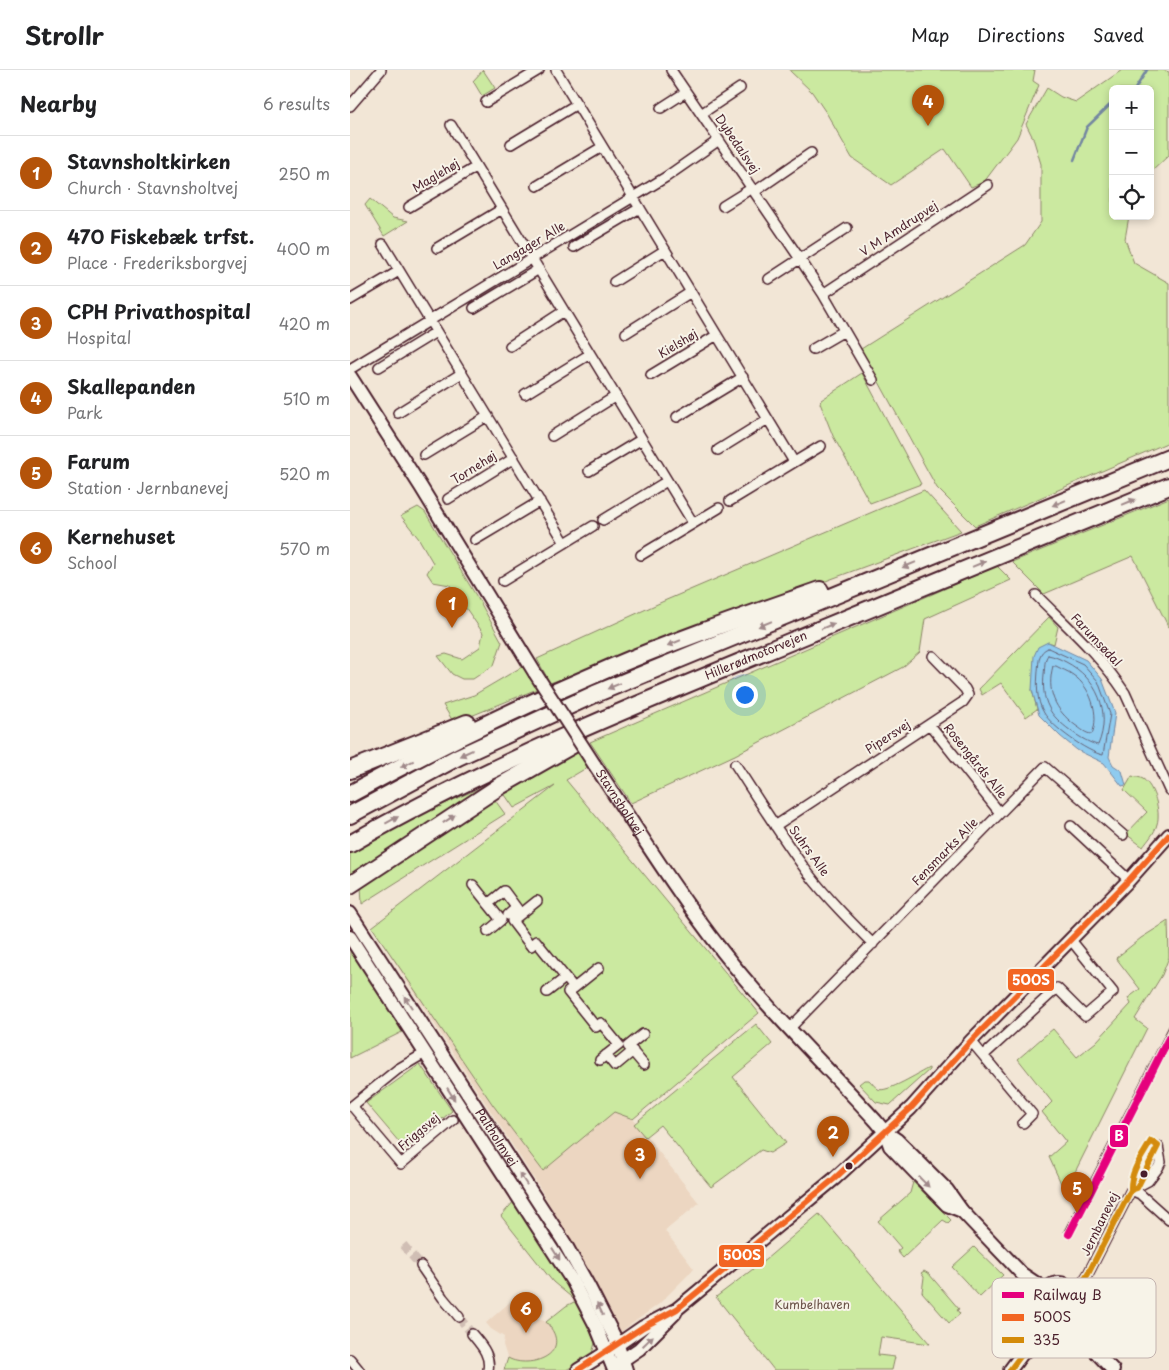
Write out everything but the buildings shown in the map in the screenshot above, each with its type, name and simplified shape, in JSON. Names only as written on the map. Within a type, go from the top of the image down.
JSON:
[{"type":"highway","name":"Hillerødmotorvejen","points":[[350,815],[458,757],[595,694],[1169,458]]},
{"type":"highway","name":"Hillerødmotorvejen","points":[[350,844],[390,821],[472,780],[606,718],[1169,486]]},
{"type":"highway","points":[[350,794],[494,721],[609,669],[683,639],[868,573],[875,579]]},
{"type":"highway","points":[[350,885],[522,772],[568,747],[722,675],[743,661]]},
{"type":"highway","points":[[350,770],[573,680],[609,669]]},
{"type":"street","points":[[350,106],[381,70]]},
{"type":"street","points":[[486,102],[540,70]]},
{"type":"street","name":"Kielshøj","points":[[556,70],[794,462]]},
{"type":"street","name":"Dybedalsvej","points":[[671,70],[800,260],[873,380]]},
{"type":"street","name":"Dybedalsvej","points":[[701,114],[740,88]]},
{"type":"street","points":[[661,108],[686,92]]},
{"type":"street","points":[[511,144],[577,104]]},
{"type":"street","name":"Maglehøj","points":[[451,125],[693,523]]},
{"type":"street","name":"Langager Alle","points":[[350,370],[666,177],[719,140]]},
{"type":"street","points":[[537,186],[602,147]]},
{"type":"street","name":"Dybedalsvej","points":[[724,206],[811,153]]},
{"type":"street","name":"Maglehøj","points":[[409,207],[476,166]]},
{"type":"street","name":"V M Amdrupvej","points":[[822,294],[988,185]]},
{"type":"street","points":[[574,247],[640,208]]},
{"type":"street","points":[[437,248],[502,209]]},
{"type":"street","points":[[769,279],[847,228]]},
{"type":"street","name":"Tornehøj","points":[[383,244],[566,542]]},
{"type":"street","points":[[614,282],[666,250]]},
{"type":"street","points":[[474,308],[539,270]]},
{"type":"street","points":[[350,300],[400,271]]},
{"type":"street","points":[[626,333],[691,292]]},
{"type":"street","points":[[510,346],[564,311]]},
{"type":"street","points":[[813,349],[844,330]]},
{"type":"street","points":[[379,367],[436,332]]},
{"type":"street","name":"Kielshøj","points":[[651,375],[717,335]]},
{"type":"street","points":[[525,394],[590,354]]},
{"type":"street","name":"Stavnsholtvej","points":[[350,370],[361,382],[382,419],[384,427]]},
{"type":"street","points":[[398,413],[462,374]]},
{"type":"street","name":"Stavnsholtvej","points":[[350,376],[417,480],[535,674],[680,894],[724,953],[885,1132],[897,1140],[947,1190],[962,1211],[1028,1278]]},
{"type":"street","points":[[677,417],[743,377]]},
{"type":"street","name":"Stavnsholtvej","points":[[350,390],[393,444]]},
{"type":"street","points":[[552,436],[616,396]]},
{"type":"street","points":[[424,455],[488,416]]},
{"type":"street","points":[[718,450],[768,419]]},
{"type":"street","points":[[588,471],[642,439]]},
{"type":"street","points":[[730,501],[821,446]]},
{"type":"street","name":"Tornehøj","points":[[448,499],[514,458]]},
{"type":"street","points":[[603,520],[668,481]]},
{"type":"street","points":[[474,540],[540,501]]},
{"type":"street","points":[[641,556],[719,508]]},
{"type":"street","points":[[503,581],[593,526]]},
{"type":"street","name":"Farumsødal","points":[[1036,595],[1116,679],[1125,693],[1169,790]]},
{"type":"street","name":"Pipersvej","points":[[775,826],[963,702],[968,695],[965,689],[933,656]]},
{"type":"street","name":"Rosengårds Alle","points":[[930,725],[1000,813]]},
{"type":"street","name":"Suhrs Alle","points":[[735,764],[809,874],[837,908],[872,944]]},
{"type":"street","name":"Fensmarks Alle","points":[[790,1028],[1045,766],[1123,835]]},
{"type":"street","points":[[1071,826],[1129,880]]},
{"type":"street","points":[[578,1370],[643,1327],[677,1308],[816,1195],[911,1108],[971,1041],[1129,880],[1169,835]]},
{"type":"street","points":[[473,885],[488,904],[507,919],[531,946],[536,942],[596,1022],[644,1065]]},
{"type":"street","points":[[488,904],[504,891],[519,911]]},
{"type":"street","points":[[488,931],[537,901]]},
{"type":"street","name":"Paltholmvej","points":[[350,913],[564,1242],[589,1287],[612,1348],[617,1367]]},
{"type":"street","name":"Paltholmvej","points":[[350,937],[573,1282],[612,1348]]},
{"type":"street","points":[[984,1055],[1058,988],[1084,1016],[1113,992],[1071,940]]},
{"type":"street","points":[[571,990],[599,968]]},
{"type":"street","points":[[547,992],[563,980]]},
{"type":"street","points":[[626,1050],[603,1057],[615,1066],[626,1050],[644,1034]]},
{"type":"street","points":[[971,1041],[1032,1114],[1023,1122]]},
{"type":"street","name":"Friggsvej","points":[[425,1053],[398,1070],[352,1106],[401,1164],[454,1120]]},
{"type":"street","name":"Jernbanevej","points":[[1085,1278],[1131,1190],[1148,1181],[1158,1168],[1161,1162],[1158,1146]]},
{"type":"street","points":[[1131,1190],[1140,1194],[1169,1220]]},
{"type":"street","points":[[421,1266],[459,1317]]},
{"type":"street","points":[[617,1367],[639,1349],[673,1316],[677,1308]]},
{"type":"street","points":[[472,1334],[484,1348],[488,1358],[488,1370]]},
{"type":"street","points":[[1010,1370],[1019,1358]]},
{"type":"street","points":[[1102,1358],[1113,1370]]},
{"type":"street","points":[[350,1359],[359,1370]]},
{"type":"shaded area","points":[[565,779],[759,1013],[633,1119],[699,1203],[665,1231],[694,1269],[659,1304],[619,1333],[578,1254],[540,1188],[372,927]]},
{"type":"shaded area","points":[[517,1296],[530,1304],[530,1317],[546,1322],[556,1337],[557,1345],[554,1354],[543,1367],[526,1369],[517,1367],[506,1354],[503,1345],[504,1337],[491,1329],[486,1323]]},
{"type":"green space","points":[[483,70],[495,88],[482,96],[473,81]]},
{"type":"green space","points":[[789,70],[1035,70],[1033,81],[1039,85],[1017,138],[984,182],[971,187],[945,149],[891,185],[852,158],[812,92]]},
{"type":"green space","points":[[1122,70],[1163,70],[1169,72],[1169,155],[1154,169],[1154,85],[1109,85],[1109,220],[1128,220],[1125,239],[1134,263],[1169,283],[1169,442],[975,526],[937,488],[861,349],[1025,245],[1041,222],[1041,164],[1033,138],[1026,124],[1047,88],[1061,97],[1076,102]]},
{"type":"green space","points":[[370,199],[393,218],[408,221],[384,236],[365,205]]},
{"type":"green space","points":[[862,373],[921,484],[870,503],[833,436],[820,403],[821,400]]},
{"type":"green space","points":[[924,490],[961,531],[550,683],[537,659],[664,601]]},
{"type":"green space","points":[[1169,498],[1169,628],[1133,556],[1044,594],[1012,562]]},
{"type":"green space","points":[[418,507],[425,512],[502,642],[494,665],[473,679],[462,679],[452,674],[438,656],[446,654],[462,659],[480,647],[483,633],[450,585],[433,582],[427,573],[433,563],[419,539],[401,516]]},
{"type":"green space","points":[[997,566],[1011,580],[925,619],[920,652],[903,667],[735,755],[631,803],[590,742]]},
{"type":"green space","points":[[1049,617],[1058,627],[1054,644],[1048,642],[1032,690],[1037,709],[1026,717],[1001,683],[982,695],[979,689]]},
{"type":"green space","points":[[525,665],[537,689],[454,723],[443,705],[474,695]]},
{"type":"green space","points":[[574,748],[588,767],[566,780],[759,1013],[633,1119],[614,1112],[543,1171],[493,1105],[372,927],[555,786],[514,808],[501,789]]},
{"type":"green space","points":[[1132,776],[1142,778],[1147,782],[1157,806],[1158,819],[1156,827],[1143,847],[1126,834],[1147,812],[1124,790]]},
{"type":"green space","points":[[484,786],[350,876],[350,853],[406,821]]},
{"type":"green space","points":[[492,796],[505,814],[362,904],[361,886]]},
{"type":"green space","points":[[1168,921],[1169,957],[1162,975],[1135,1019],[1147,1028],[1065,1192],[1049,1157],[1066,1142],[1042,1112],[1052,1102],[1018,1059],[1053,1029],[1077,1057],[1096,1042],[1131,1004],[1128,998],[1140,989],[1116,958],[1141,938]]},
{"type":"green space","points":[[350,949],[404,1031],[350,1058]]},
{"type":"green space","points":[[756,1024],[772,1044],[733,1077],[786,1143],[770,1153],[761,1150],[711,1187],[660,1125],[645,1137],[634,1124]]},
{"type":"green space","points":[[420,1064],[452,1111],[405,1149],[366,1103]]},
{"type":"green space","points":[[929,1068],[890,1105],[876,1102],[859,1084],[864,1080],[869,1080],[878,1089],[882,1090],[903,1082]]},
{"type":"green space","points":[[913,1182],[951,1220],[948,1223],[943,1220],[903,1258],[897,1251],[901,1248],[878,1221],[910,1193]]},
{"type":"green space","points":[[515,1200],[556,1262],[577,1301],[595,1343],[591,1357],[566,1370],[504,1370],[508,1358],[527,1362],[537,1360],[553,1351],[556,1343],[554,1333],[546,1322],[566,1306],[576,1301],[553,1282],[501,1216]]},
{"type":"green space","name":"Kumbelhaven","points":[[819,1214],[930,1344],[881,1337],[878,1355],[895,1357],[892,1370],[774,1370],[716,1297],[765,1260]]},
{"type":"green space","points":[[974,1247],[1003,1275],[1000,1278],[992,1278],[992,1286],[980,1297],[952,1267]]},
{"type":"green space","points":[[924,1271],[929,1274],[959,1309],[957,1310],[960,1314],[949,1323],[922,1292],[924,1277],[921,1273]]},
{"type":"water","points":[[1048,642],[1086,660],[1102,679],[1115,713],[1109,757],[1113,765],[1122,771],[1126,785],[1122,786],[1104,763],[1077,750],[1039,715],[1032,690],[1034,656],[1038,647]]},
{"type":"waterway","points":[[1138,85],[1147,70]]},
{"type":"waterway","points":[[1074,160],[1087,127],[1109,106]]},
{"type":"tunnel","points":[[403,1245],[421,1266]]},
{"type":"tunnel","points":[[459,1317],[472,1334]]},
{"type":"tram line","points":[[1064,1231],[1169,1026]]},
{"type":"rail line","name":"B","points":[[1069,1234],[1169,1038]]},
{"type":"transit line","name":"500S","points":[[578,1370],[643,1327],[677,1309],[834,1179],[911,1108],[971,1041],[1129,880],[1169,835]]},
{"type":"transit line","name":"335","points":[[1151,1141],[1158,1146],[1137,1188],[1131,1190],[1132,1177],[1151,1141]]},
{"type":"transit line","name":"335","points":[[1085,1278],[1131,1190]]},
{"type":"transit line","name":"335","points":[[1010,1370],[1019,1358]]},
{"type":"place","name":"Skallepanden","points":[[928,126]]},
{"type":"place","name":"Stavnsholtkirken","points":[[452,628]]},
{"type":"place","name":"470 Fiskebæk trfst.","points":[[833,1157]]},
{"type":"place","name":"CPH Privathospital","points":[[640,1179]]},
{"type":"place","name":"Farum","points":[[1077,1213]]},
{"type":"place","name":"Kernehuset","points":[[526,1333]]}]
